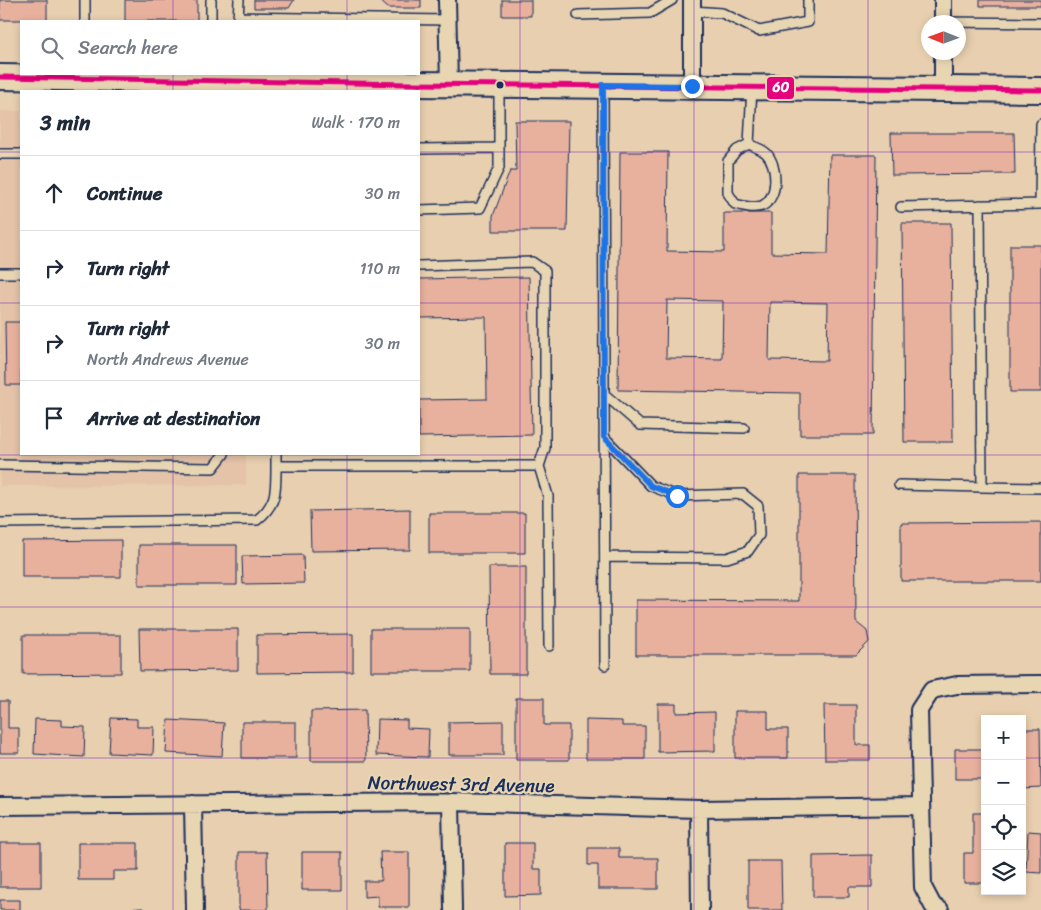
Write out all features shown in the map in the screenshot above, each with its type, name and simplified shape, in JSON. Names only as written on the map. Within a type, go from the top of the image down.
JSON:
[{"type":"main road","points":[[0,77],[85,81],[219,80],[272,86],[403,87],[450,84],[499,84],[1041,90]]},
{"type":"street","points":[[447,0],[450,84]]},
{"type":"street","points":[[943,0],[943,15]]},
{"type":"street","points":[[692,6],[692,86]]},
{"type":"street","points":[[943,60],[943,90]]},
{"type":"street","points":[[940,910],[933,906],[923,887],[920,710],[932,690],[957,685],[1041,684]]},
{"type":"street","points":[[451,802],[453,910]]},
{"type":"street","name":"Northwest 3rd Avenue","points":[[0,806],[451,802],[699,809],[921,806]]},
{"type":"street","points":[[193,804],[196,910]]},
{"type":"street","points":[[699,809],[700,910]]},
{"type":"lane","points":[[85,0],[85,20]]},
{"type":"lane","points":[[211,0],[211,20]]},
{"type":"lane","points":[[239,0],[238,19],[447,20]]},
{"type":"lane","points":[[578,15],[650,13],[672,0]]},
{"type":"lane","points":[[692,6],[722,13],[758,31],[808,22],[808,0]]},
{"type":"lane","points":[[966,22],[1041,23]]},
{"type":"lane","points":[[420,210],[480,208],[499,168],[499,84]]},
{"type":"lane","points":[[603,85],[605,665]]},
{"type":"lane","points":[[749,144],[752,87]]},
{"type":"lane","points":[[901,206],[1040,204],[1041,124]]},
{"type":"lane","points":[[749,144],[766,152],[773,164],[774,182],[772,196],[762,206],[747,208],[734,204],[728,193],[728,161],[736,150],[749,144]]},
{"type":"lane","points":[[420,149],[499,148]]},
{"type":"lane","points":[[0,154],[20,154]]},
{"type":"lane","points":[[980,205],[982,487]]},
{"type":"lane","points":[[420,266],[532,262],[545,271],[545,448],[539,466],[548,496],[549,646]]},
{"type":"lane","points":[[0,273],[20,273]]},
{"type":"lane","points":[[604,394],[640,425],[744,428]]},
{"type":"lane","points":[[604,437],[651,486],[677,496],[742,494],[758,506],[759,535],[748,551],[727,558],[605,557]]},
{"type":"lane","points":[[0,465],[213,468],[223,455]]},
{"type":"lane","points":[[0,523],[257,520],[268,511],[276,490],[276,455]]},
{"type":"lane","points":[[276,466],[539,466]]},
{"type":"lane","points":[[899,486],[1041,488]]},
{"type":"shaded area","points":[[0,111],[20,111],[20,455],[246,455],[246,485],[0,486]]},
{"type":"building","points":[[0,0],[47,0],[47,20],[0,20]]},
{"type":"building","points":[[125,0],[197,0],[197,20],[125,20]]},
{"type":"building","points":[[254,0],[294,0],[289,8],[254,8]]},
{"type":"building","points":[[379,0],[421,0],[421,8],[388,8]]},
{"type":"building","points":[[502,0],[531,0],[531,16],[502,16]]},
{"type":"building","points":[[980,0],[1041,0],[1041,6],[980,6]]},
{"type":"building","points":[[515,121],[569,121],[567,231],[493,231],[493,216],[510,171],[516,171]]},
{"type":"building","points":[[891,133],[1014,133],[1015,174],[892,175]]},
{"type":"building","points":[[620,152],[668,152],[667,251],[724,252],[724,213],[771,213],[771,253],[828,254],[830,155],[876,155],[873,435],[800,435],[800,393],[618,390]],"holes":[[[667,300],[723,301],[722,359],[666,358]],[[770,302],[828,303],[827,361],[769,360]]]},
{"type":"building","points":[[902,223],[951,223],[953,442],[904,442]]},
{"type":"building","points":[[1010,245],[1041,245],[1041,392],[1010,392]]},
{"type":"building","points":[[529,277],[532,435],[420,437],[420,400],[487,399],[486,317],[420,318],[420,279]]},
{"type":"building","points":[[5,322],[20,322],[20,385],[6,385]]},
{"type":"building","points":[[799,475],[855,475],[856,622],[867,631],[869,642],[856,655],[636,655],[636,600],[799,601]]},
{"type":"building","points":[[410,509],[410,550],[311,551],[310,511]]},
{"type":"building","points":[[429,513],[525,513],[525,553],[429,553]]},
{"type":"building","points":[[1041,522],[1041,581],[901,581],[901,523]]},
{"type":"building","points":[[121,540],[121,577],[22,577],[22,541]]},
{"type":"building","points":[[139,545],[237,545],[237,585],[139,585]]},
{"type":"building","points":[[303,555],[304,583],[243,584],[242,556]]},
{"type":"building","points":[[489,567],[526,567],[526,674],[490,674]]},
{"type":"building","points":[[139,629],[238,629],[238,670],[140,671]]},
{"type":"building","points":[[371,629],[470,629],[470,671],[371,671]]},
{"type":"building","points":[[353,634],[353,672],[257,673],[257,635]]},
{"type":"building","points":[[23,635],[121,635],[121,673],[23,674]]},
{"type":"building","points":[[516,698],[544,698],[544,725],[569,725],[569,760],[516,760]]},
{"type":"building","points":[[0,701],[8,701],[8,728],[19,728],[19,753],[0,753]]},
{"type":"building","points":[[658,704],[676,704],[676,713],[715,712],[715,751],[658,752]]},
{"type":"building","points":[[824,705],[856,705],[856,745],[870,745],[870,760],[825,760]]},
{"type":"building","points":[[365,710],[366,761],[311,761],[311,711]]},
{"type":"building","points":[[735,711],[768,711],[768,729],[788,729],[788,758],[735,758]]},
{"type":"building","points":[[111,718],[137,719],[137,727],[154,727],[153,755],[109,753]]},
{"type":"building","points":[[35,719],[62,720],[62,726],[85,727],[84,757],[34,754]]},
{"type":"building","points":[[377,719],[407,720],[407,728],[429,729],[428,757],[376,755]]},
{"type":"building","points":[[168,720],[224,723],[222,756],[166,753]]},
{"type":"building","points":[[586,720],[622,721],[622,726],[645,726],[645,759],[586,759]]},
{"type":"building","points":[[503,721],[503,755],[449,755],[449,722]]},
{"type":"building","points":[[242,722],[296,722],[296,758],[242,758]]},
{"type":"building","points":[[1026,729],[1040,729],[1041,788],[1026,789]]},
{"type":"building","points":[[955,749],[981,749],[981,779],[955,779]]},
{"type":"building","points":[[973,813],[981,813],[981,883],[964,883],[964,853],[973,853]]},
{"type":"building","points":[[1028,831],[1041,832],[1041,873],[1026,872]]},
{"type":"building","points":[[0,843],[41,843],[41,887],[0,887]]},
{"type":"building","points":[[78,843],[138,843],[138,871],[113,871],[113,880],[78,880]]},
{"type":"building","points":[[505,843],[533,843],[533,869],[541,869],[541,895],[505,896]]},
{"type":"building","points":[[588,848],[619,848],[619,858],[658,858],[658,889],[598,889],[598,865],[588,865]]},
{"type":"building","points":[[239,852],[267,852],[268,910],[239,910]]},
{"type":"building","points":[[302,852],[342,852],[342,890],[302,890]]},
{"type":"building","points":[[380,852],[409,852],[409,907],[378,907],[378,896],[364,897],[364,881],[381,881]]},
{"type":"building","points":[[872,855],[872,887],[849,887],[849,897],[813,897],[813,856]]},
{"type":"building","points":[[748,861],[781,861],[782,910],[748,910]]},
{"type":"building","points":[[0,900],[20,900],[20,910],[0,910]]},
{"type":"building","points":[[143,908],[143,910],[116,910],[116,909]]},
{"type":"transit line","name":"60","points":[[0,77],[413,84],[1041,90]]},
{"type":"route","points":[[677,496],[651,486],[604,437],[603,85],[692,86]]}]
